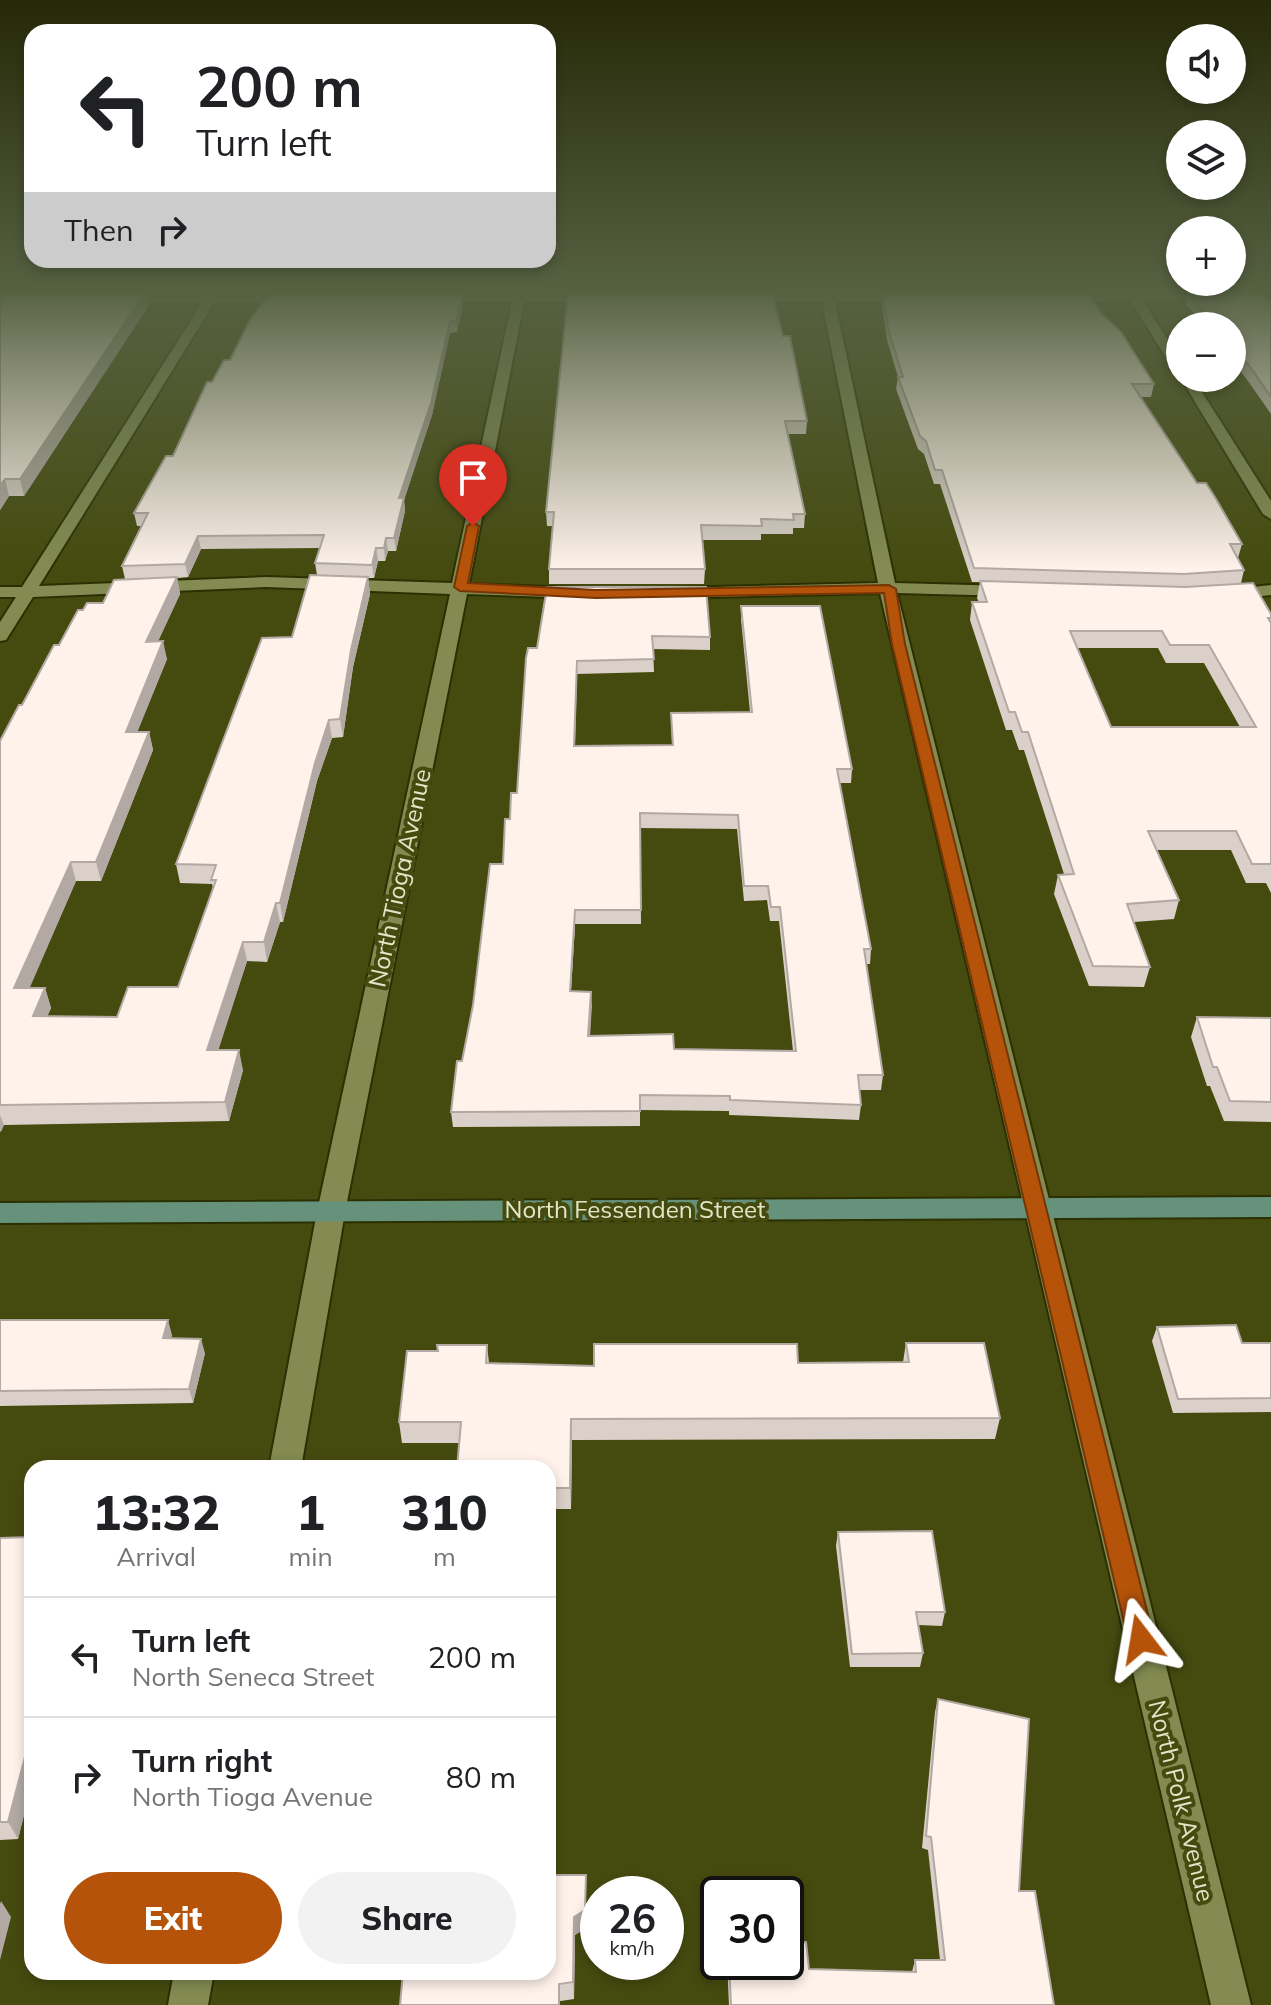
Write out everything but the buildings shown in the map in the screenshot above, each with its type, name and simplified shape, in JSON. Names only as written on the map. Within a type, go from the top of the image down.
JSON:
[{"type":"main road","name":"North Fessenden Street","points":[[0,1213],[1271,1207]]},
{"type":"street","points":[[0,636],[159,383]]},
{"type":"street","name":"North Tioga Avenue","points":[[286,1460],[331,1212],[502,383]]},
{"type":"street","name":"North Polk Avenue","points":[[845,383],[899,644],[1231,2005]]},
{"type":"street","points":[[1195,392],[1271,514]]},
{"type":"street","points":[[0,592],[266,582],[596,594]]},
{"type":"street","points":[[658,594],[889,589],[1029,592]]},
{"type":"street","points":[[1211,595],[1271,590]]},
{"type":"street","points":[[188,2005],[193,1980]]},
{"type":"route","points":[[473,526],[460,587],[596,594],[722,593],[848,587],[889,589],[899,644],[1141,1639]]}]
